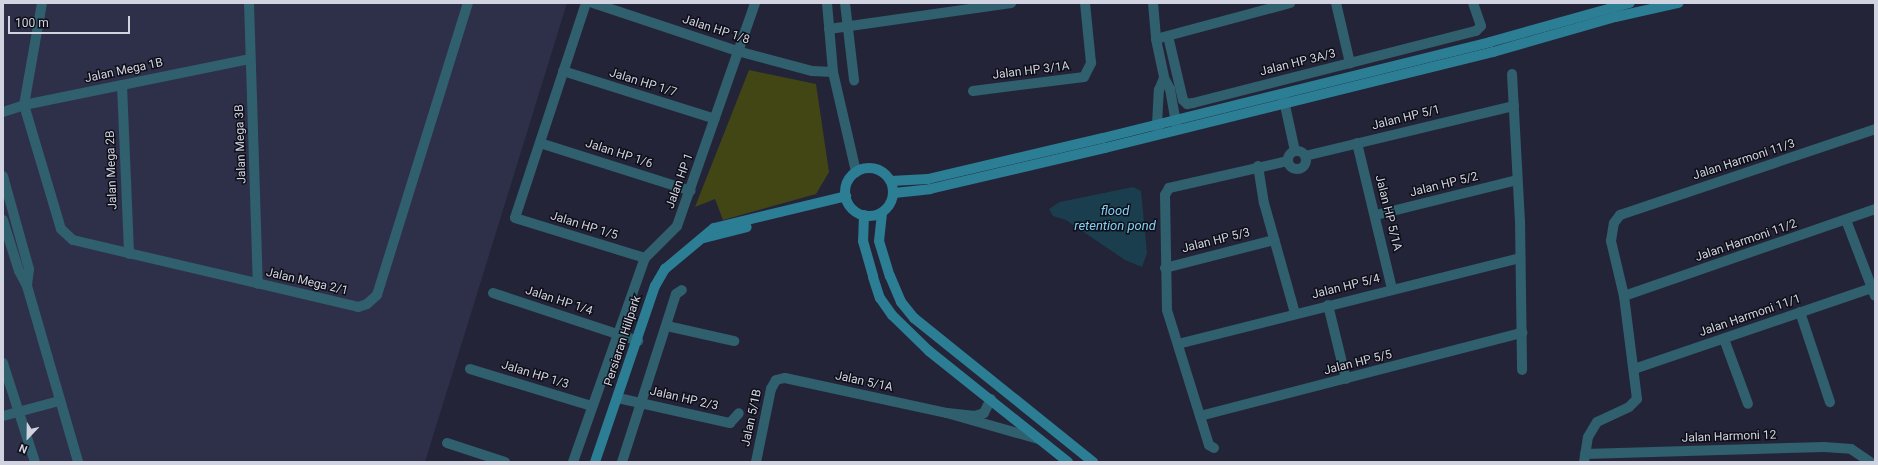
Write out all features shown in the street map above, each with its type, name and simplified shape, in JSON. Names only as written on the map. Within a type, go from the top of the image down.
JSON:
[{"type":"street","points":[[24,105],[42,3]]},
{"type":"street","name":"Jalan Mega 3B","points":[[249,3],[258,284]]},
{"type":"street","name":"Jalan Mega 2/1","points":[[24,105],[61,229],[73,240],[358,307],[367,304],[377,295],[468,3]]},
{"type":"street","points":[[540,143],[586,3]]},
{"type":"street","name":"Jalan HP 1/8","points":[[593,3],[737,51],[812,72],[833,72]]},
{"type":"street","name":"Jalan HP 1","points":[[573,462],[616,334],[645,258],[677,226],[691,190],[737,51],[755,3]]},
{"type":"street","points":[[827,3],[833,72],[856,172]]},
{"type":"street","points":[[845,3],[846,26],[854,80]]},
{"type":"street","points":[[829,29],[1011,3]]},
{"type":"street","name":"Jalan HP 3/1A","points":[[973,91],[1084,77],[1089,70],[1091,63],[1085,3]]},
{"type":"street","points":[[1153,3],[1156,39],[1164,78],[1170,89],[1176,126]]},
{"type":"street","points":[[1156,39],[1290,3]]},
{"type":"street","points":[[1336,3],[1350,63]]},
{"type":"street","name":"Jalan HP 3A/3","points":[[1168,36],[1183,100],[1187,104],[1476,31],[1481,26],[1473,3]]},
{"type":"street","points":[[891,181],[928,179],[1176,126],[1283,99],[1630,3]]},
{"type":"street","points":[[1283,99],[1493,52],[1615,17],[1678,3]]},
{"type":"street","name":"Jalan Mega 1B","points":[[3,112],[24,105],[250,59]]},
{"type":"street","name":"Jalan HP 1/7","points":[[563,72],[715,118]]},
{"type":"street","points":[[1512,74],[1518,180],[1522,370]]},
{"type":"street","points":[[1158,130],[1159,90],[1164,78]]},
{"type":"street","name":"Jalan Mega 2B","points":[[122,85],[129,254]]},
{"type":"street","points":[[1283,99],[1295,151]]},
{"type":"street","name":"Jalan HP 5/1","points":[[1305,156],[1514,106]]},
{"type":"street","name":"Jalan Harmoni 11/3","points":[[1624,296],[1611,241],[1614,223],[1620,215],[1875,129]]},
{"type":"street","points":[[894,193],[930,189],[1158,130]]},
{"type":"street","name":"Jalan HP 1/6","points":[[540,143],[691,190]]},
{"type":"street","name":"Jalan HP 1/5","points":[[540,143],[515,218],[645,258]]},
{"type":"street","name":"Jalan HP 5/1A","points":[[1357,143],[1376,216],[1392,289]]},
{"type":"street","points":[[1295,151],[1305,156],[1306,163],[1300,169],[1292,167],[1288,161],[1290,154],[1295,151]]},
{"type":"street","points":[[1214,448],[1210,447],[1167,310],[1165,268],[1165,195],[1169,188],[1258,166],[1288,161]]},
{"type":"street","points":[[1258,166],[1264,203],[1295,313]]},
{"type":"street","points":[[882,213],[864,215],[858,213],[847,199],[847,182],[856,172],[872,168],[880,170],[891,181],[894,193],[891,203],[882,213],[880,241],[890,276],[902,302],[914,318],[1093,462]]},
{"type":"street","points":[[3,176],[30,269],[27,286]]},
{"type":"street","name":"Jalan HP 5/2","points":[[1376,216],[1518,180]]},
{"type":"street","name":"Persiaran Hillpark","points":[[595,462],[638,341],[655,286],[665,269],[697,241],[847,199]]},
{"type":"street","name":"Jalan Harmoni 11/2","points":[[1624,296],[1875,209]]},
{"type":"street","points":[[864,215],[863,241],[880,298],[912,336],[1068,462]]},
{"type":"street","points":[[3,220],[18,271],[27,286],[59,401],[78,462]]},
{"type":"street","points":[[1846,220],[1874,290]]},
{"type":"street","name":"Jalan HP 5/3","points":[[1165,268],[1274,240]]},
{"type":"street","name":"Jalan HP 5/4","points":[[1178,344],[1295,313],[1520,258]]},
{"type":"street","points":[[622,462],[667,326],[676,294],[682,290]]},
{"type":"street","name":"Jalan Harmoni 11/1","points":[[1634,369],[1800,312],[1874,290]]},
{"type":"street","name":"Jalan HP 1/4","points":[[493,293],[616,334]]},
{"type":"street","points":[[1584,458],[1588,437],[1597,422],[1629,407],[1637,399],[1624,296]]},
{"type":"street","points":[[1328,305],[1346,379]]},
{"type":"street","points":[[1800,312],[1830,402]]},
{"type":"street","points":[[667,326],[734,340]]},
{"type":"street","points":[[616,334],[638,341]]},
{"type":"street","name":"Jalan HP 5/5","points":[[1200,416],[1522,334]]},
{"type":"street","points":[[1724,339],[1748,404]]},
{"type":"street","points":[[3,363],[35,462]]},
{"type":"street","name":"Jalan HP 1/3","points":[[470,369],[592,406]]},
{"type":"street","name":"Jalan 5/1A","points":[[776,380],[785,378],[947,413]]},
{"type":"street","name":"Jalan 5/1B","points":[[756,461],[771,389],[776,380]]},
{"type":"street","name":"Jalan HP 2/3","points":[[618,398],[642,402],[730,423],[739,413]]},
{"type":"street","points":[[947,413],[976,416],[984,414],[991,399]]},
{"type":"street","points":[[3,416],[59,401]]},
{"type":"street","points":[[1004,409],[1040,431],[1052,430]]},
{"type":"street","points":[[947,413],[1042,441]]},
{"type":"street","points":[[1052,430],[1057,453]]},
{"type":"street","points":[[447,443],[505,462]]},
{"type":"street","name":"Jalan Harmoni 12","points":[[1584,458],[1824,447],[1851,450],[1870,462]]},
{"type":"street","points":[[756,461],[767,462]]},
{"type":"shaded area","points":[[3,3],[567,3],[425,462],[3,462]]},
{"type":"green space","points":[[749,70],[816,84],[829,172],[816,194],[723,220],[715,199],[695,207]]},
{"type":"water","name":"flood retention pond","points":[[1133,187],[1141,191],[1147,253],[1142,267],[1125,260],[1066,220],[1053,216],[1049,209],[1060,202]]}]
